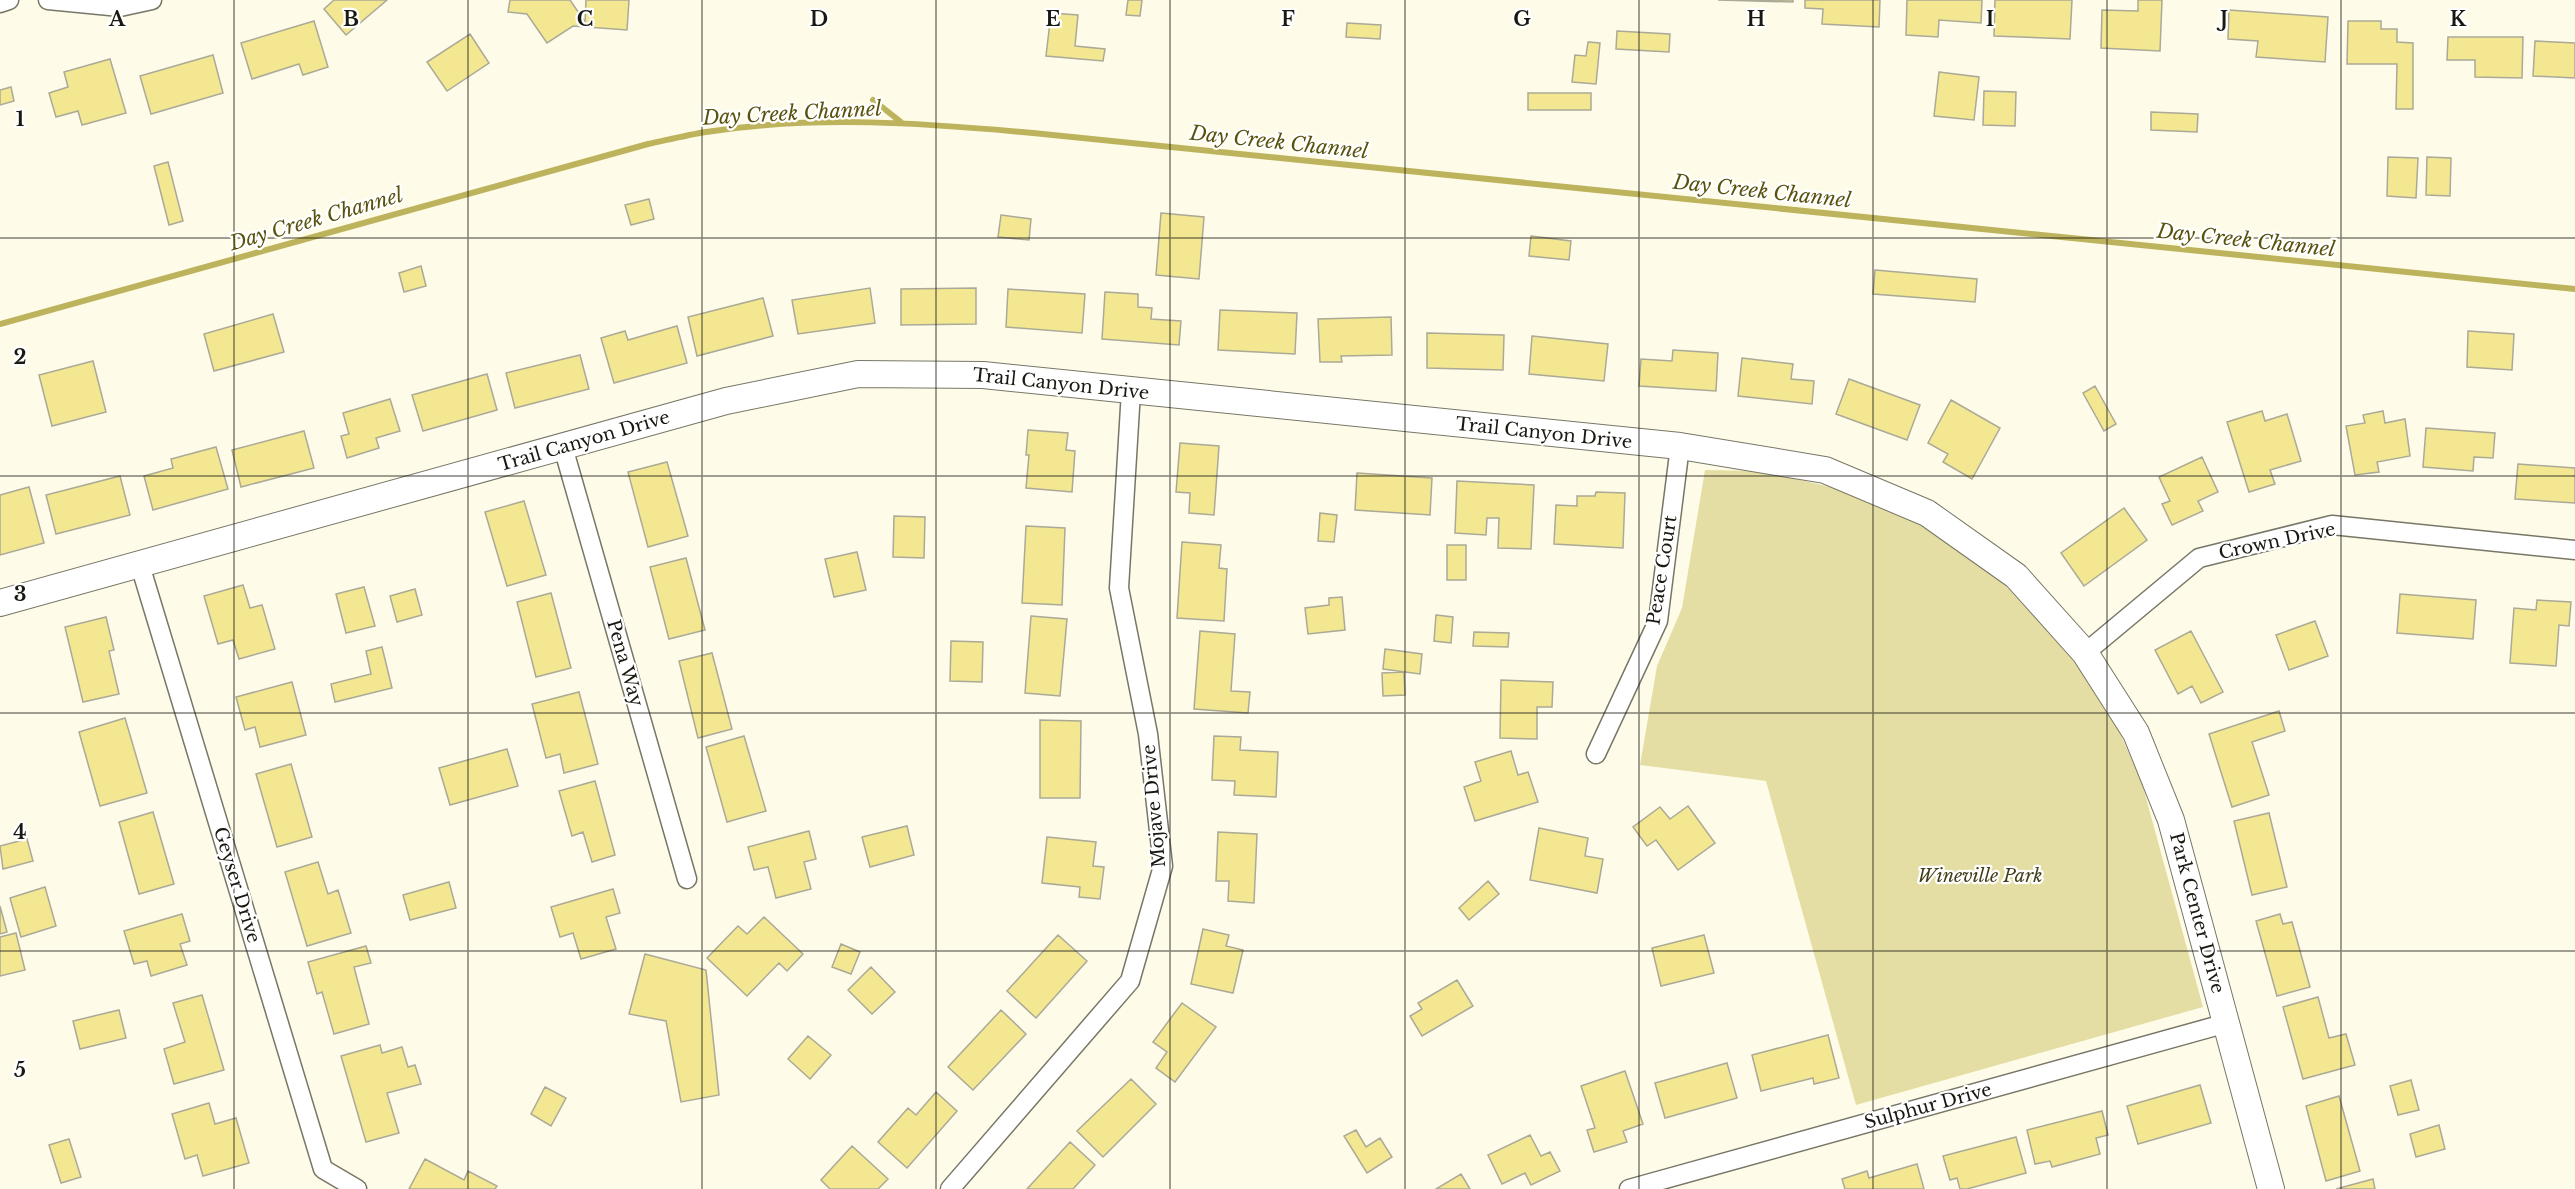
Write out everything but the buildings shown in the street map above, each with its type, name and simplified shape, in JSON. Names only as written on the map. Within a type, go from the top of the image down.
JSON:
[{"type":"street","points":[[0,3],[9,0]]},
{"type":"street","points":[[48,0],[120,7],[152,0]]},
{"type":"street","name":"Trail Canyon Drive","points":[[0,603],[726,401],[858,374],[983,375],[1680,446],[1825,470],[1927,513],[2016,576],[2085,653]]},
{"type":"street","name":"Mojave Drive","points":[[950,1189],[1130,981],[1163,866],[1148,734],[1119,588],[1131,391]]},
{"type":"street","name":"Peace Court","points":[[1596,754],[1658,621],[1680,446]]},
{"type":"street","name":"Pena Way","points":[[563,447],[687,879]]},
{"type":"street","name":"Crown Drive","points":[[2085,653],[2199,558],[2332,525],[2575,550]]},
{"type":"street","name":"Geyser Drive","points":[[140,565],[323,1169],[357,1189]]},
{"type":"street","name":"Park Center Drive","points":[[2085,653],[2136,733],[2171,820],[2271,1189]]},
{"type":"street","name":"Sulphur Drive","points":[[1629,1189],[2227,1023]]},
{"type":"green space","name":"Wineville Park","points":[[1705,470],[1761,471],[1835,488],[1912,520],[1976,561],[2044,618],[2100,688],[2142,783],[2203,1007],[1856,1105],[1766,781],[1640,765],[1657,666],[1682,608]]},
{"type":"waterway","points":[[873,100],[901,122]]},
{"type":"waterway","name":"Day Creek Channel","points":[[0,324],[648,144],[699,133],[747,127],[829,122],[951,126],[1033,133],[2575,289]]}]
